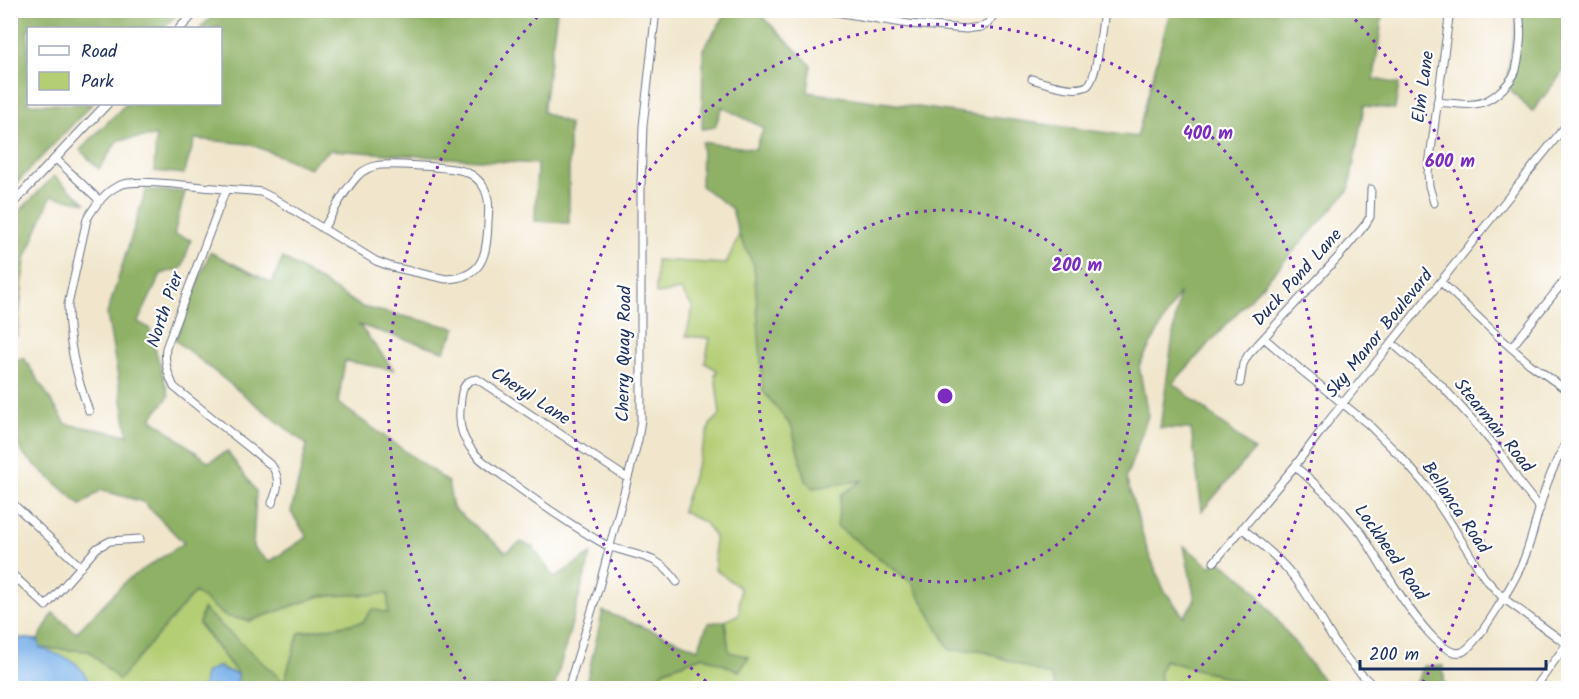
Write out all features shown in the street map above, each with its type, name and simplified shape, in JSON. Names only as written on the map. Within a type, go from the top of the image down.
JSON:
[{"type":"main road","points":[[181,27],[198,10]]},
{"type":"main road","points":[[10,206],[106,105]]},
{"type":"street","name":"Cherry Quay Road","points":[[568,688],[638,440],[641,420],[641,183],[644,115],[656,10]]},
{"type":"street","points":[[823,10],[909,24],[966,29],[981,27],[988,23],[997,10]]},
{"type":"street","points":[[1032,79],[1057,86],[1078,88],[1090,84],[1095,69],[1104,10]]},
{"type":"street","name":"Elm Lane","points":[[1434,203],[1428,173],[1450,10]]},
{"type":"street","points":[[1437,102],[1474,104],[1485,102],[1506,84],[1515,71],[1518,55],[1521,22],[1518,10]]},
{"type":"street","name":"Sky Manor Boulevard","points":[[1214,562],[1295,466],[1327,423],[1569,123]]},
{"type":"street","points":[[55,158],[100,201]]},
{"type":"street","points":[[88,411],[80,385],[68,319],[68,305],[87,219],[100,201],[118,186],[128,183],[150,183],[261,192],[376,261],[392,267],[446,279],[454,279],[471,273],[484,257],[487,247],[489,206],[483,185],[474,176],[464,171],[447,168],[374,166],[363,172],[353,182],[323,229]]},
{"type":"street","name":"North Pier","points":[[226,189],[166,348],[165,359],[174,387],[272,466],[277,474],[279,486],[272,503]]},
{"type":"street","name":"Duck Pond Lane","points":[[1240,383],[1243,364],[1248,355],[1365,225],[1370,217],[1371,189]]},
{"type":"street","points":[[1511,348],[1569,276]]},
{"type":"street","points":[[1441,282],[1511,348],[1569,391]]},
{"type":"street","name":"Bellanca Road","points":[[1264,338],[1368,424],[1388,444],[1427,487],[1484,577],[1503,598],[1568,644]]},
{"type":"street","name":"Stearman Road","points":[[1392,343],[1441,385],[1478,426],[1540,509]]},
{"type":"street","name":"Cheryl Lane","points":[[609,546],[553,512],[481,459],[470,448],[464,437],[459,415],[462,390],[470,380],[477,379],[627,478]]},
{"type":"street","points":[[1503,598],[1527,554],[1546,485],[1569,439]]},
{"type":"street","name":"Lockheed Road","points":[[1295,466],[1334,501],[1354,524],[1401,597],[1430,635],[1444,647],[1462,652],[1471,645],[1503,598]]},
{"type":"street","points":[[10,501],[81,567]]},
{"type":"street","points":[[1242,528],[1294,576],[1342,652],[1377,688]]},
{"type":"street","points":[[10,572],[46,606],[98,548],[111,541],[140,538]]},
{"type":"street","points":[[609,546],[652,558],[668,569],[676,582]]},
{"type":"street","points":[[10,586],[18,579]]},
{"type":"street","points":[[1535,688],[1568,644]]},
{"type":"green space","points":[[11,10],[180,11],[164,27],[27,27],[27,105],[91,105],[11,189]]},
{"type":"green space","points":[[218,11],[557,11],[543,112],[569,124],[569,223],[535,221],[537,164],[330,150],[309,168],[250,144],[195,139],[184,174],[154,171],[156,136],[118,140],[99,169],[80,150],[125,105],[222,105],[222,27],[201,27]]},
{"type":"green space","points":[[728,11],[757,11],[811,65],[808,92],[1137,137],[1170,11],[1383,11],[1374,79],[1399,84],[1395,109],[1364,106],[1349,190],[1173,383],[1254,450],[1202,511],[1191,429],[1160,428],[1179,293],[1139,366],[1148,416],[1126,478],[1147,549],[1164,590],[1184,617],[1195,600],[1184,546],[1211,567],[1218,560],[1249,583],[1329,688],[1256,688],[1164,660],[1159,675],[1165,688],[1056,688],[1051,676],[980,650],[950,650],[912,583],[837,526],[841,495],[863,480],[813,488],[805,480],[792,427],[763,391],[754,265],[739,235],[732,209],[701,186],[702,142],[755,149],[764,128],[722,107],[715,127],[702,129],[703,49]]},
{"type":"green space","points":[[1518,11],[1560,11],[1568,17],[1568,65],[1532,112],[1506,85]]},
{"type":"green space","points":[[54,176],[86,203],[51,196],[25,259],[17,336],[11,339],[11,220]]},
{"type":"green space","points":[[146,190],[185,192],[174,234],[191,240],[182,268],[161,274],[138,322],[149,328],[169,396],[151,418],[209,462],[227,451],[256,491],[253,548],[269,562],[307,537],[291,512],[307,445],[175,340],[210,252],[272,283],[283,258],[362,307],[456,328],[444,351],[359,325],[394,370],[345,361],[338,403],[448,482],[453,508],[506,552],[521,542],[533,547],[554,578],[591,554],[554,688],[236,688],[238,674],[199,624],[203,609],[284,682],[299,633],[363,622],[372,609],[388,613],[388,594],[320,596],[250,621],[225,616],[195,592],[119,680],[89,651],[40,648],[38,640],[53,613],[76,633],[127,580],[184,543],[143,502],[101,490],[81,505],[24,455],[11,433],[11,360],[24,358],[66,424],[128,435],[107,314]]},
{"type":"green space","points":[[739,235],[754,265],[765,393],[792,427],[805,480],[813,488],[865,480],[837,526],[912,583],[950,650],[980,650],[1035,670],[1138,688],[1006,688],[1000,682],[990,682],[983,688],[647,688],[665,670],[703,656],[739,671],[749,658],[729,652],[725,621],[739,614],[740,588],[715,569],[714,535],[705,523],[682,511],[710,425],[720,415],[715,373],[717,370],[705,363],[710,338],[686,336],[693,308],[681,290],[656,294],[656,260],[726,264]]},
{"type":"green space","points":[[195,592],[225,616],[250,621],[320,596],[389,594],[389,613],[363,622],[299,633],[284,683],[203,609],[199,624],[238,674],[220,669],[220,666],[206,673],[203,688],[91,688],[40,648],[89,651],[119,679]]},
{"type":"green space","points":[[603,611],[698,649],[708,623],[725,621],[729,652],[749,657],[739,671],[703,656],[665,670],[647,688],[585,688]]},
{"type":"green space","points":[[1164,660],[1256,688],[1165,688],[1159,675]]},
{"type":"green space","points":[[1424,666],[1443,666],[1445,688],[1414,688]]},
{"type":"water","points":[[19,638],[38,640],[40,648],[72,660],[82,670],[91,688],[11,688],[11,649]]},
{"type":"water","points":[[219,666],[220,669],[238,674],[236,688],[203,688],[205,673]]}]
